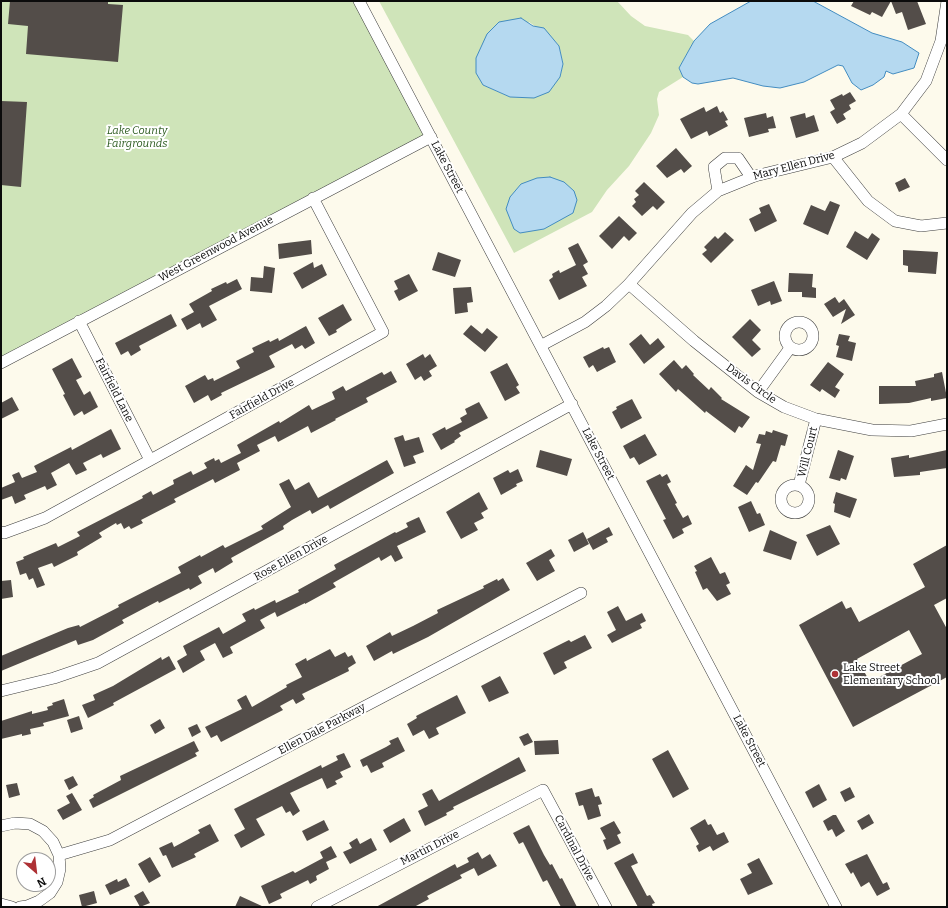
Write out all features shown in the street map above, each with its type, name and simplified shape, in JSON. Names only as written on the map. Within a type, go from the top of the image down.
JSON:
[{"type":"street","name":"Lake Street","points":[[359,1],[542,345],[836,907]]},
{"type":"street","name":"Mary Ellen Drive","points":[[542,345],[585,322],[606,306],[629,284],[692,213],[718,191],[751,177],[833,157],[862,143],[901,114],[926,81],[941,41],[947,1]]},
{"type":"street","points":[[901,114],[947,160]]},
{"type":"street","name":"West Greenwood Avenue","points":[[1,363],[313,198],[431,138]]},
{"type":"street","points":[[833,157],[868,201],[895,221],[922,226],[947,223]]},
{"type":"street","points":[[718,191],[714,166],[725,158],[738,158],[751,177]]},
{"type":"street","name":"Fairfield Drive","points":[[2,535],[45,518],[383,332],[313,198]]},
{"type":"street","name":"Davis Circle","points":[[629,284],[694,341],[758,392],[784,407],[816,419],[872,430],[911,431],[947,424]]},
{"type":"street","name":"Fairfield Lane","points":[[79,321],[150,460]]},
{"type":"street","points":[[758,392],[790,348]]},
{"type":"street","name":"Rose Ellen Drive","points":[[1,691],[54,678],[98,663],[572,404]]},
{"type":"street","name":"Will Court","points":[[799,486],[816,419]]},
{"type":"street","name":"Ellen Dale Parkway","points":[[59,855],[110,840],[581,593]]},
{"type":"street","name":"Martin Drive","points":[[317,907],[543,790]]},
{"type":"street","name":"Cardinal Drive","points":[[543,790],[606,907]]},
{"type":"street","points":[[1,826],[15,823],[30,824],[43,831],[53,842],[59,855],[60,869],[57,882],[50,893],[39,901],[20,907]]},
{"type":"street","points":[[1,904],[12,907]]},
{"type":"green space","name":"Lake County Fairgrounds","points":[[1,1],[360,1],[432,136],[1,364]]},
{"type":"green space","points":[[379,1],[617,1],[631,16],[645,26],[688,35],[694,41],[679,68],[683,77],[659,92],[657,99],[659,115],[651,133],[629,166],[607,190],[592,212],[514,253]],"holes":[[[529,22],[552,38],[559,46],[563,64],[560,77],[510,97],[483,85]]]},
{"type":"water","points":[[751,1],[813,1],[872,33],[902,42],[919,53],[914,68],[893,74],[886,71],[884,77],[873,85],[861,90],[852,83],[843,66],[838,65],[804,82],[780,88],[763,86],[733,78],[698,84],[692,83],[683,77],[679,68],[694,41],[710,24]]},
{"type":"water","points":[[521,18],[533,26],[544,28],[559,46],[563,64],[560,77],[549,92],[534,98],[510,97],[483,85],[476,73],[476,58],[487,34],[499,22]]},
{"type":"water","points":[[550,177],[564,182],[574,191],[577,200],[573,213],[544,229],[520,233],[514,229],[506,209],[510,197],[521,184],[537,178]]},
{"type":"building","points":[[10,1],[108,1],[108,4],[123,5],[118,62],[26,54],[28,26],[8,24]]},
{"type":"building","points":[[854,1],[891,1],[882,17],[872,12],[870,15],[851,6]]},
{"type":"building","points":[[891,1],[917,1],[926,24],[908,30],[902,12],[896,14]]},
{"type":"building","points":[[850,92],[856,101],[849,105],[851,109],[843,114],[846,119],[837,124],[830,112],[835,109],[830,100]]},
{"type":"building","points":[[1,101],[27,102],[21,187],[1,185]]},
{"type":"building","points":[[717,106],[720,113],[723,111],[728,120],[725,121],[728,126],[709,136],[707,131],[691,139],[680,119],[704,107],[706,112]]},
{"type":"building","points":[[766,113],[767,118],[773,116],[776,128],[768,129],[769,132],[749,137],[744,118]]},
{"type":"building","points":[[805,113],[806,118],[814,115],[819,131],[796,138],[790,117]]},
{"type":"building","points":[[676,148],[692,166],[684,173],[681,169],[667,178],[656,166]]},
{"type":"building","points":[[905,178],[910,187],[899,192],[895,183]]},
{"type":"building","points":[[644,182],[665,202],[657,210],[653,206],[642,216],[632,206],[636,202],[634,199],[639,195],[635,191]]},
{"type":"building","points":[[830,201],[840,205],[828,235],[803,224],[811,205],[825,211]]},
{"type":"building","points":[[769,204],[777,221],[755,232],[749,219],[761,213],[759,208]]},
{"type":"building","points":[[619,216],[637,233],[629,241],[624,236],[612,249],[599,236]]},
{"type":"building","points":[[855,231],[868,239],[872,233],[880,239],[867,260],[846,247]]},
{"type":"building","points":[[725,232],[734,240],[711,263],[702,254],[707,250],[704,247],[715,236],[718,239]]},
{"type":"building","points":[[311,240],[312,254],[279,259],[278,244]]},
{"type":"building","points":[[578,243],[588,262],[583,265],[588,274],[582,277],[587,286],[559,300],[549,280],[553,277],[552,274],[559,270],[560,273],[576,265],[568,248]]},
{"type":"building","points":[[903,250],[938,252],[936,274],[908,272],[908,266],[903,265]]},
{"type":"building","points":[[438,252],[461,260],[455,277],[432,270]]},
{"type":"building","points":[[313,262],[314,268],[322,264],[327,275],[302,289],[293,273]]},
{"type":"building","points":[[264,266],[275,268],[272,293],[250,291],[251,277],[263,278]]},
{"type":"building","points":[[789,273],[813,274],[812,287],[816,288],[816,298],[802,297],[802,292],[788,292]]},
{"type":"building","points":[[409,274],[418,291],[399,301],[394,291],[398,289],[394,281]]},
{"type":"building","points":[[237,279],[242,289],[209,306],[217,320],[202,328],[200,323],[187,330],[181,319],[194,312],[189,304],[212,291],[211,289]]},
{"type":"building","points":[[774,281],[782,301],[771,305],[770,301],[758,306],[751,290]]},
{"type":"building","points":[[471,287],[473,302],[467,303],[468,312],[455,314],[453,288]]},
{"type":"building","points":[[835,297],[839,303],[844,299],[855,315],[841,324],[846,309],[833,317],[824,304]]},
{"type":"building","points":[[343,304],[352,320],[336,330],[337,332],[329,336],[318,318]]},
{"type":"building","points":[[171,314],[177,326],[139,346],[141,350],[131,356],[128,351],[121,355],[115,343]]},
{"type":"building","points":[[750,319],[761,330],[752,340],[761,349],[752,357],[732,337]]},
{"type":"building","points":[[471,325],[482,334],[487,328],[498,337],[485,352],[463,334]]},
{"type":"building","points":[[306,326],[315,343],[305,349],[302,345],[295,349],[292,344],[269,356],[275,367],[221,393],[222,395],[211,401],[208,395],[194,403],[185,386],[205,375],[208,380],[213,378],[214,381],[240,368],[236,361],[254,352],[252,348],[269,340],[270,342],[278,338],[279,341]]},
{"type":"building","points":[[641,334],[650,345],[658,338],[665,347],[644,364],[629,344]]},
{"type":"building","points":[[839,334],[850,336],[848,341],[856,343],[852,361],[836,357],[839,346],[836,345]]},
{"type":"building","points":[[603,347],[604,349],[609,347],[616,362],[597,372],[593,365],[589,368],[583,357]]},
{"type":"building","points":[[423,354],[425,358],[430,354],[437,366],[429,371],[432,376],[424,381],[421,376],[415,380],[406,364]]},
{"type":"building","points":[[72,358],[82,377],[76,380],[84,395],[90,391],[98,407],[84,415],[82,411],[74,416],[52,369]]},
{"type":"building","points":[[674,360],[682,369],[686,365],[694,374],[693,375],[709,390],[711,387],[722,398],[721,399],[750,417],[742,428],[739,426],[735,433],[706,411],[705,413],[678,389],[676,392],[659,374]]},
{"type":"building","points":[[828,362],[844,374],[835,387],[840,390],[835,398],[822,389],[820,392],[810,385]]},
{"type":"building","points":[[507,363],[519,385],[516,387],[520,393],[505,401],[490,372]]},
{"type":"building","points":[[391,371],[397,382],[366,398],[368,402],[335,419],[336,420],[311,433],[308,426],[278,442],[275,436],[257,445],[260,451],[237,463],[240,470],[215,483],[213,479],[174,499],[176,502],[141,520],[143,523],[131,529],[129,526],[124,529],[121,523],[117,525],[116,523],[99,533],[102,537],[77,552],[78,555],[54,567],[52,563],[38,568],[45,585],[37,588],[33,578],[29,580],[26,573],[20,575],[16,562],[24,559],[23,557],[56,543],[58,547],[80,536],[77,532],[143,498],[142,496],[151,491],[153,495],[174,484],[173,480],[191,471],[193,475],[207,468],[204,463],[214,458],[215,461],[219,459],[221,463],[241,453],[237,445],[279,421],[280,423],[309,405],[312,410],[335,399],[332,392],[343,386],[346,391],[382,372],[384,375]]},
{"type":"building","points":[[942,372],[947,398],[931,401],[931,398],[909,403],[879,404],[879,386],[916,386],[915,381],[934,377],[934,374]]},
{"type":"building","points":[[12,397],[19,410],[1,419],[1,403]]},
{"type":"building","points":[[632,399],[642,418],[621,429],[612,412],[617,409],[616,407]]},
{"type":"building","points":[[479,402],[488,418],[459,433],[461,436],[454,441],[455,442],[441,450],[432,434],[445,427],[446,430],[462,422],[460,418],[467,414],[465,409]]},
{"type":"building","points":[[111,429],[121,449],[103,458],[101,454],[83,463],[87,470],[76,475],[69,463],[51,473],[57,485],[47,490],[45,486],[24,495],[26,499],[15,504],[12,496],[1,500],[1,488],[15,482],[12,475],[19,472],[22,478],[37,472],[34,466],[71,447],[72,450]]},
{"type":"building","points":[[773,430],[788,435],[785,446],[781,445],[776,462],[773,461],[758,483],[756,482],[747,495],[733,486],[746,465],[753,470],[761,444],[756,443],[759,434],[765,435],[766,431],[772,433]]},
{"type":"building","points":[[645,434],[657,455],[639,465],[634,457],[630,459],[623,446]]},
{"type":"building","points":[[403,435],[405,441],[419,437],[424,452],[413,456],[416,463],[404,467],[394,438]]},
{"type":"building","points":[[540,450],[572,459],[567,476],[536,467]]},
{"type":"building","points":[[838,450],[854,456],[846,480],[841,478],[840,481],[829,478]]},
{"type":"building","points":[[947,450],[947,468],[920,472],[920,475],[894,477],[891,458],[909,455],[909,458]]},
{"type":"building","points":[[387,460],[394,473],[330,509],[328,505],[312,514],[310,510],[292,520],[283,526],[284,529],[231,558],[233,562],[215,573],[213,568],[198,576],[202,583],[190,590],[189,588],[159,603],[158,601],[122,620],[124,623],[93,640],[78,645],[76,640],[1,671],[1,656],[68,628],[79,625],[80,627],[119,607],[118,605],[181,573],[178,567],[200,555],[201,557],[223,545],[225,548],[263,529],[261,526],[291,507],[279,484],[289,479],[295,490],[309,482],[318,498]]},
{"type":"building","points":[[518,469],[523,481],[516,484],[517,486],[501,495],[493,478],[508,470],[510,473]]},
{"type":"building","points":[[660,474],[662,477],[667,474],[671,482],[667,484],[677,503],[675,504],[683,518],[688,515],[692,524],[682,529],[684,533],[673,539],[663,520],[666,519],[646,481]]},
{"type":"building","points":[[479,492],[488,509],[481,513],[484,518],[474,523],[478,530],[461,539],[446,512]]},
{"type":"building","points":[[836,492],[857,499],[850,518],[834,512],[835,504],[833,503]]},
{"type":"building","points":[[751,501],[757,514],[760,513],[765,525],[749,532],[738,507]]},
{"type":"building","points":[[419,517],[426,532],[397,546],[403,558],[395,562],[391,555],[381,561],[379,557],[333,583],[336,587],[305,604],[277,617],[275,612],[260,620],[265,628],[230,647],[233,653],[223,658],[215,643],[200,651],[205,660],[183,673],[177,661],[187,655],[183,646],[219,627],[223,634],[246,621],[242,614],[254,608],[255,610],[275,600],[276,603],[299,592],[298,590],[336,569],[334,565],[395,532],[396,533],[408,527],[406,523]]},
{"type":"building","points":[[830,525],[840,544],[817,556],[806,535]]},
{"type":"building","points":[[609,527],[613,535],[606,538],[608,542],[593,550],[587,539]]},
{"type":"building","points":[[770,530],[797,542],[791,560],[763,551]]},
{"type":"building","points":[[583,532],[589,544],[574,552],[568,540]]},
{"type":"building","points":[[947,545],[947,598],[934,605],[947,629],[947,677],[853,727],[799,625],[842,601],[846,609],[851,607],[859,622],[925,587],[913,564]],"holes":[[[909,630],[922,654],[870,682],[857,659]]]},
{"type":"building","points":[[551,549],[555,556],[549,560],[555,571],[537,581],[526,563]]},
{"type":"building","points":[[711,557],[720,574],[725,572],[730,583],[726,585],[731,594],[717,601],[707,588],[703,590],[694,566]]},
{"type":"building","points":[[503,578],[510,590],[428,637],[393,654],[392,651],[374,661],[366,646],[390,632],[392,636],[413,626],[438,613],[437,610],[484,588],[483,586],[497,579],[498,581]]},
{"type":"building","points":[[11,580],[13,597],[1,599],[1,581]]},
{"type":"building","points":[[618,606],[626,621],[642,613],[646,621],[640,624],[642,628],[612,643],[607,635],[616,630],[607,612]]},
{"type":"building","points":[[585,635],[592,648],[564,662],[567,668],[554,675],[543,653],[569,640],[571,642]]},
{"type":"building","points":[[330,649],[335,657],[345,652],[348,657],[352,655],[356,663],[348,668],[349,671],[302,694],[305,699],[296,704],[293,699],[280,706],[283,710],[221,742],[217,735],[211,738],[205,727],[242,709],[237,700],[246,695],[252,707],[287,687],[286,685],[302,677],[295,664],[306,658],[307,661]]},
{"type":"building","points":[[169,656],[176,669],[113,703],[114,705],[88,718],[82,705],[95,700],[93,695],[113,686],[161,657],[162,660]]},
{"type":"building","points":[[500,676],[509,693],[489,702],[481,686]]},
{"type":"building","points":[[457,695],[466,713],[436,728],[439,734],[429,739],[424,730],[413,736],[407,724],[417,718],[416,716]]},
{"type":"building","points":[[64,699],[69,716],[43,723],[44,726],[30,729],[31,734],[22,736],[22,734],[1,739],[1,721],[32,711],[32,714],[48,710],[47,707],[53,705],[52,703]]},
{"type":"building","points":[[79,716],[83,729],[71,733],[67,720]]},
{"type":"building","points":[[160,719],[165,728],[155,734],[150,725]]},
{"type":"building","points":[[197,724],[201,732],[192,737],[188,728]]},
{"type":"building","points":[[528,733],[533,742],[524,746],[519,737]]},
{"type":"building","points":[[398,737],[405,751],[382,763],[384,767],[371,773],[367,765],[363,767],[360,760],[391,744],[389,741]]},
{"type":"building","points":[[558,740],[559,754],[535,755],[534,741]]},
{"type":"building","points":[[194,741],[199,751],[195,753],[197,756],[93,808],[89,800],[94,797],[93,795],[121,780],[120,776]]},
{"type":"building","points":[[668,750],[689,789],[673,798],[652,759]]},
{"type":"building","points":[[344,753],[351,767],[340,772],[343,777],[335,781],[337,784],[327,789],[322,778],[290,793],[300,811],[293,816],[290,811],[286,813],[282,806],[256,819],[265,835],[241,848],[234,835],[245,829],[234,809],[321,765],[322,768],[338,760],[336,756]]},
{"type":"building","points":[[519,757],[526,771],[453,807],[454,809],[446,813],[447,815],[425,826],[418,811],[428,806],[422,794],[432,789],[439,801]]},
{"type":"building","points":[[73,776],[78,785],[69,790],[64,780]]},
{"type":"building","points":[[17,783],[20,795],[9,798],[6,785]]},
{"type":"building","points":[[819,784],[827,800],[813,808],[805,792]]},
{"type":"building","points":[[850,787],[855,797],[845,802],[840,792]]},
{"type":"building","points":[[592,788],[595,797],[599,796],[602,804],[598,805],[601,816],[588,820],[583,805],[579,806],[575,793]]},
{"type":"building","points":[[72,793],[82,810],[63,820],[57,810],[70,803],[66,796]]},
{"type":"building","points":[[869,814],[874,823],[862,830],[857,821]]},
{"type":"building","points":[[833,815],[836,815],[845,831],[836,837],[832,829],[828,831],[823,821]]},
{"type":"building","points":[[404,818],[411,831],[390,843],[383,830]]},
{"type":"building","points":[[705,819],[708,825],[711,824],[717,835],[724,832],[729,842],[713,851],[710,846],[699,852],[696,846],[699,844],[690,828]]},
{"type":"building","points":[[324,820],[329,830],[307,841],[302,831]]},
{"type":"building","points":[[614,821],[621,833],[617,835],[621,843],[607,850],[603,840],[606,839],[600,828]]},
{"type":"building","points":[[210,824],[219,841],[194,854],[196,857],[172,868],[166,855],[163,856],[159,848],[172,842],[174,847],[200,833],[198,830]]},
{"type":"building","points":[[529,825],[544,855],[550,865],[552,864],[560,879],[562,878],[577,907],[561,907],[547,880],[543,882],[523,842],[519,844],[513,833]]},
{"type":"building","points":[[357,838],[360,844],[371,838],[377,850],[350,864],[343,852],[352,848],[349,843]]},
{"type":"building","points":[[331,846],[337,857],[326,862],[329,869],[316,876],[317,880],[310,884],[308,880],[280,894],[282,898],[269,904],[261,886],[293,871],[295,873],[323,858],[320,852]]},
{"type":"building","points":[[478,852],[482,859],[490,854],[497,866],[478,876],[474,868],[460,875],[462,878],[427,896],[429,899],[414,907],[376,907],[455,864],[457,868],[469,862],[467,858]]},
{"type":"building","points":[[633,853],[638,863],[631,866],[647,896],[650,895],[655,903],[652,904],[653,907],[638,907],[614,863]]},
{"type":"building","points":[[867,854],[883,884],[887,882],[890,889],[877,896],[869,882],[861,887],[853,872],[851,874],[845,864]]},
{"type":"building","points":[[150,857],[161,876],[149,883],[138,864]]},
{"type":"building","points":[[759,858],[773,884],[748,895],[740,879],[752,873],[747,864]]},
{"type":"building","points":[[126,878],[130,886],[110,895],[105,885],[117,879],[118,882]]},
{"type":"building","points":[[94,891],[97,903],[82,907],[79,895]]},
{"type":"building","points":[[143,891],[150,903],[140,907],[134,896]]},
{"type":"building","points":[[240,896],[264,907],[235,907]]},
{"type":"place","name":"Lake Street Elementary School","points":[[835,674]]}]
